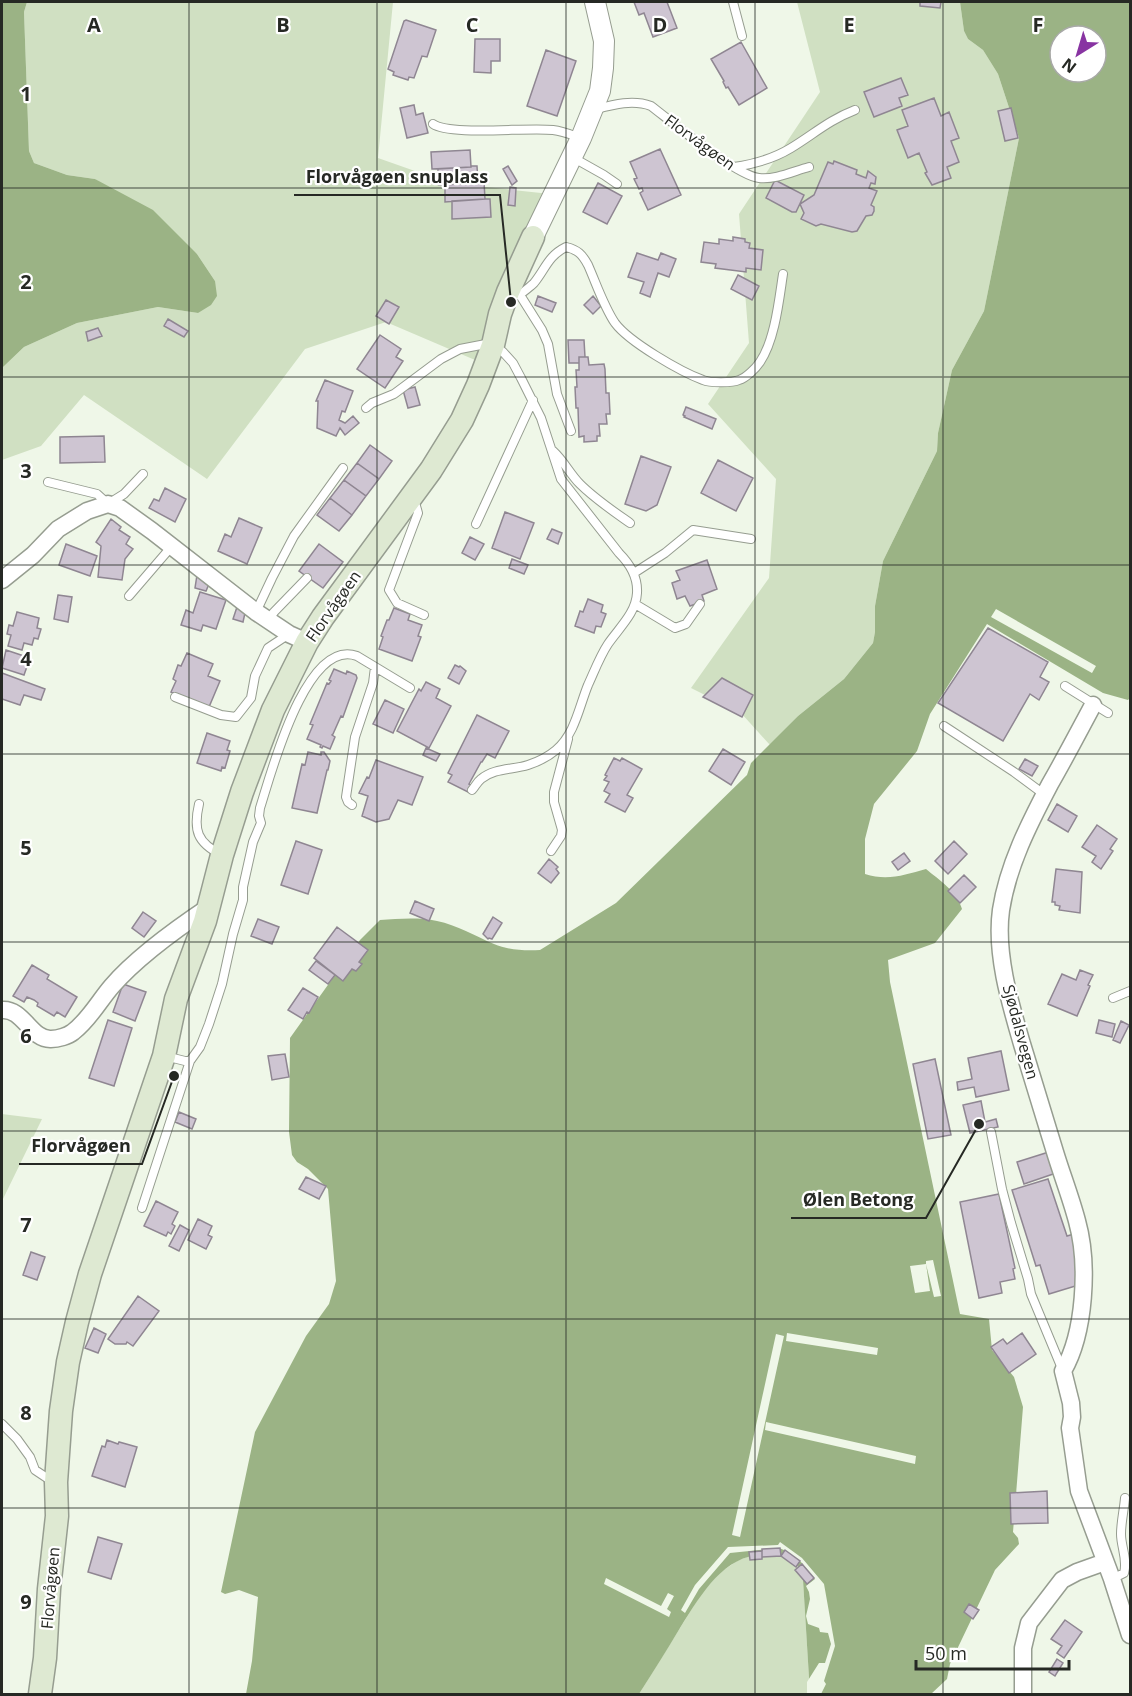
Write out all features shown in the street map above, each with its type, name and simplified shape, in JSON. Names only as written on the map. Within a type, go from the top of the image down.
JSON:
[{"type":"main road","name":"Florvågøen","points":[[40,1695],[57,1516],[61,1411],[76,1322],[164,1056],[176,999],[202,932],[222,855],[242,792],[298,638],[323,617],[432,471],[462,420],[493,345],[500,314],[514,294],[533,237]]},
{"type":"street","name":"Florvågøen","points":[[533,237],[581,138],[600,91],[604,41],[595,2]]},
{"type":"street","points":[[2,580],[33,555],[58,529],[87,511],[108,504],[120,508],[262,616],[298,638]]},
{"type":"street","name":"Sjødalsvegen","points":[[1063,1371],[1075,1342],[1083,1300],[1084,1276],[1080,1232],[1011,1010],[1002,958],[1001,912],[1011,869],[1029,824],[1100,709]]},
{"type":"street","points":[[2,1010],[6,1009],[17,1015],[43,1038],[50,1040],[72,1034],[124,973],[166,938],[209,907]]},
{"type":"street","points":[[1063,1371],[1069,1388],[1072,1417],[1070,1428],[1079,1491],[1131,1635]]},
{"type":"street","points":[[1023,1695],[1023,1648],[1029,1623],[1062,1580],[1105,1562]]},
{"type":"lane","points":[[733,2],[742,36]]},
{"type":"lane","name":"Florvågøen","points":[[593,110],[627,103],[642,103],[651,106],[734,167],[759,178],[776,177],[809,166]]},
{"type":"lane","points":[[734,167],[759,163],[790,149],[836,118],[855,110]]},
{"type":"lane","points":[[433,124],[438,128],[469,130],[551,130],[581,138]]},
{"type":"lane","points":[[571,156],[617,184]]},
{"type":"lane","name":"Florvågøen","points":[[514,294],[534,283],[556,252],[566,247],[576,250],[588,265],[616,324],[639,344],[672,365],[705,381],[724,382],[739,380],[760,362],[775,322],[783,274]]},
{"type":"lane","points":[[514,294],[542,330],[548,344],[557,394],[571,431]]},
{"type":"lane","points":[[366,408],[394,394],[441,359],[460,349],[493,345],[513,363],[533,400],[542,418],[561,479],[627,561],[634,573],[637,591],[632,612],[606,647],[588,685],[570,733],[554,792],[554,802],[562,830],[561,836],[551,851]]},
{"type":"lane","points":[[476,524],[533,400]]},
{"type":"lane","points":[[550,449],[579,483],[599,501],[630,523]]},
{"type":"lane","points":[[262,616],[272,578],[294,536],[343,468]]},
{"type":"lane","points":[[48,482],[97,494],[108,504],[124,494],[143,474]]},
{"type":"lane","points":[[409,500],[416,506],[418,513],[390,590],[397,603],[424,615]]},
{"type":"lane","points":[[634,573],[665,553],[693,530],[751,539]]},
{"type":"lane","points":[[129,596],[172,546]]},
{"type":"lane","points":[[262,616],[274,612],[307,578]]},
{"type":"lane","points":[[635,604],[675,628],[686,624],[699,604]]},
{"type":"lane","points":[[175,697],[221,715],[236,717],[251,698],[255,676],[268,648],[298,638]]},
{"type":"lane","name":"Florvågøen","points":[[142,1209],[190,1061],[200,1047],[222,984],[243,900],[243,887],[253,842],[261,823],[258,816],[260,808],[289,721],[310,681],[329,660],[340,655],[350,653],[410,688]]},
{"type":"lane","points":[[352,805],[346,797],[355,737],[373,683],[375,667]]},
{"type":"lane","points":[[1065,686],[1100,709]]},
{"type":"lane","points":[[944,726],[1045,795]]},
{"type":"lane","points":[[472,790],[481,779],[496,771],[528,765],[548,756],[557,750],[570,733]]},
{"type":"lane","points":[[199,804],[196,828],[201,841],[210,850],[222,855]]},
{"type":"lane","points":[[1113,998],[1131,991]]},
{"type":"lane","points":[[164,1056],[185,1062],[190,1061]]},
{"type":"lane","points":[[991,1132],[1002,1189],[1028,1279],[1030,1294],[1063,1371]]},
{"type":"lane","points":[[2,1424],[30,1457],[35,1470],[51,1481],[57,1482]]},
{"type":"lane","points":[[1112,1579],[1124,1573],[1126,1565],[1121,1543],[1125,1498]]},
{"type":"shaded area","points":[[2,2],[27,2],[24,12],[29,151],[34,163],[67,175],[95,179],[153,210],[197,254],[215,281],[217,296],[211,305],[198,313],[158,307],[77,323],[24,347],[2,368]]},
{"type":"shaded area","points":[[27,2],[393,2],[378,158],[449,183],[560,195],[475,360],[386,322],[305,349],[207,479],[84,395],[41,446],[2,460],[2,368],[24,347],[77,323],[158,307],[198,313],[215,281],[197,254],[95,179],[67,175],[34,163],[29,151],[24,12]]},
{"type":"shaded area","points":[[797,2],[960,2],[964,31],[968,39],[983,50],[998,74],[1019,138],[984,311],[952,370],[938,433],[937,451],[883,561],[875,606],[873,643],[844,679],[798,716],[770,745],[741,713],[691,688],[769,578],[776,479],[708,404],[749,343],[739,214],[820,92]]},
{"type":"shaded area","points":[[960,2],[1130,2],[1130,698],[1128,700],[1103,693],[987,624],[930,714],[917,751],[874,804],[865,839],[865,874],[888,877],[926,869],[952,891],[962,909],[935,943],[888,960],[890,982],[960,1314],[989,1319],[992,1350],[1014,1377],[1023,1407],[1013,1532],[1019,1544],[995,1570],[950,1664],[947,1679],[931,1694],[810,1694],[801,1570],[789,1556],[769,1554],[751,1556],[736,1562],[711,1583],[690,1612],[639,1694],[246,1694],[252,1661],[258,1597],[239,1590],[225,1594],[221,1592],[255,1432],[306,1336],[329,1304],[336,1281],[328,1189],[292,1155],[289,1132],[290,1038],[360,940],[380,920],[437,921],[505,948],[540,950],[616,903],[747,775],[751,763],[798,716],[844,679],[873,643],[875,606],[883,561],[937,451],[938,433],[952,370],[984,311],[1019,138],[998,74],[983,50],[968,39],[964,31]]},
{"type":"shaded area","points":[[2,1114],[42,1119],[2,1201]]},
{"type":"shaded area","points":[[773,1552],[789,1555],[801,1570],[810,1694],[639,1694],[703,1591],[718,1574],[737,1561],[754,1554]]},
{"type":"pier","points":[[996,609],[1096,666],[1092,673],[991,617]]},
{"type":"pier","points":[[933,1260],[941,1296],[934,1297],[926,1261]]},
{"type":"pier","points":[[926,1264],[930,1291],[915,1293],[910,1266]]},
{"type":"pier","points":[[787,1333],[878,1348],[877,1355],[786,1341]]},
{"type":"pier","points":[[776,1334],[784,1336],[740,1537],[732,1535]]},
{"type":"pier","points":[[766,1422],[916,1456],[915,1464],[765,1430]]},
{"type":"pier","points":[[780,1542],[802,1558],[824,1584],[835,1646],[824,1681],[826,1684],[821,1694],[807,1694],[807,1682],[819,1663],[825,1663],[831,1644],[828,1633],[820,1632],[819,1628],[808,1624],[806,1616],[810,1599],[806,1586],[815,1579],[801,1562],[784,1550],[779,1548],[730,1553],[699,1589],[685,1613],[681,1610],[695,1585],[728,1547],[778,1545]]},
{"type":"pier","points":[[606,1578],[661,1606],[668,1593],[674,1596],[667,1609],[671,1612],[669,1617],[604,1584]]},
{"type":"building","points":[[634,2],[667,2],[677,28],[653,37],[644,13],[639,15]]},
{"type":"building","points":[[920,2],[941,2],[940,8],[920,6]]},
{"type":"building","points":[[406,20],[436,30],[427,57],[422,56],[414,78],[409,77],[408,80],[393,75],[394,72],[388,69]]},
{"type":"building","points":[[475,39],[500,39],[500,61],[491,61],[491,73],[474,72]]},
{"type":"building","points":[[741,42],[767,88],[739,105],[728,87],[726,88],[711,59]]},
{"type":"building","points":[[546,50],[576,61],[557,116],[527,106]]},
{"type":"building","points":[[901,78],[908,95],[899,98],[902,106],[874,117],[864,92]]},
{"type":"building","points":[[934,98],[941,116],[949,112],[959,138],[951,141],[959,162],[947,167],[951,178],[932,185],[925,173],[927,172],[919,153],[908,158],[897,130],[908,126],[902,110]]},
{"type":"building","points":[[414,105],[416,115],[423,113],[428,133],[407,138],[400,108]]},
{"type":"building","points":[[1011,108],[1018,138],[1005,141],[998,111]]},
{"type":"building","points":[[660,149],[681,195],[648,210],[640,193],[643,191],[642,188],[639,189],[634,179],[637,178],[630,162]]},
{"type":"building","points":[[470,150],[471,167],[432,169],[431,152]]},
{"type":"building","points":[[834,161],[857,170],[856,174],[866,178],[868,171],[876,177],[875,184],[871,183],[869,188],[877,191],[871,205],[874,211],[872,215],[866,216],[857,231],[852,232],[821,224],[816,226],[801,219],[804,213],[800,204],[814,195],[828,162],[833,164]]},
{"type":"building","points":[[477,166],[478,183],[439,185],[438,169]]},
{"type":"building","points":[[508,166],[517,181],[512,185],[503,169]]},
{"type":"building","points":[[775,180],[804,195],[796,212],[766,198]]},
{"type":"building","points":[[484,182],[485,199],[445,202],[445,185]]},
{"type":"building","points":[[598,183],[622,196],[607,224],[583,212]]},
{"type":"building","points":[[510,187],[516,188],[515,206],[508,205]]},
{"type":"building","points":[[490,199],[491,217],[452,219],[452,201]]},
{"type":"building","points":[[733,237],[745,239],[745,242],[750,243],[749,248],[763,250],[761,270],[746,268],[746,272],[715,268],[716,264],[701,262],[704,242],[719,244],[719,239],[733,241]]},
{"type":"building","points":[[637,253],[658,260],[661,253],[676,259],[669,277],[658,273],[650,297],[640,293],[644,282],[628,277]]},
{"type":"building","points":[[738,275],[759,286],[752,300],[731,289]]},
{"type":"building","points":[[538,296],[556,303],[552,312],[535,305]]},
{"type":"building","points":[[593,296],[601,306],[593,314],[584,305]]},
{"type":"building","points":[[386,300],[399,307],[389,324],[376,316]]},
{"type":"building","points":[[168,319],[188,331],[184,337],[164,326]]},
{"type":"building","points":[[98,328],[102,336],[88,341],[86,332]]},
{"type":"building","points":[[380,335],[401,349],[396,357],[403,361],[385,388],[357,369]]},
{"type":"building","points":[[568,340],[584,340],[585,357],[579,357],[579,363],[569,363]]},
{"type":"building","points":[[579,357],[588,357],[589,365],[604,364],[610,414],[606,414],[607,424],[599,424],[600,436],[597,436],[597,441],[584,442],[584,436],[579,437],[575,387],[577,387],[576,370],[579,370]]},
{"type":"building","points":[[325,380],[353,391],[345,412],[342,411],[339,420],[345,423],[353,416],[359,423],[345,435],[340,428],[336,436],[317,428],[318,401],[316,401]]},
{"type":"building","points":[[415,387],[420,405],[408,408],[403,390]]},
{"type":"building","points":[[686,407],[716,419],[712,429],[684,417]]},
{"type":"building","points":[[104,436],[105,462],[60,463],[60,437]]},
{"type":"building","points":[[370,445],[392,461],[379,479],[357,463]]},
{"type":"building","points":[[641,456],[671,467],[657,505],[646,511],[625,504]]},
{"type":"building","points":[[718,460],[753,478],[736,511],[701,493]]},
{"type":"building","points":[[357,463],[379,479],[366,496],[344,480]]},
{"type":"building","points":[[344,480],[366,496],[352,515],[330,498]]},
{"type":"building","points":[[165,488],[186,499],[175,522],[149,508],[154,499],[159,501]]},
{"type":"building","points":[[330,498],[352,515],[339,531],[317,515]]},
{"type":"building","points":[[505,512],[534,523],[520,559],[492,548]]},
{"type":"building","points":[[239,518],[262,528],[247,564],[218,551],[225,534],[231,537]]},
{"type":"building","points":[[111,519],[121,527],[119,530],[130,537],[126,544],[133,549],[125,559],[122,580],[98,577],[101,546],[96,542]]},
{"type":"building","points":[[552,529],[562,533],[558,544],[547,539]]},
{"type":"building","points":[[470,537],[484,544],[475,560],[462,553]]},
{"type":"building","points":[[66,544],[97,556],[90,576],[59,565]]},
{"type":"building","points":[[319,544],[343,562],[323,588],[299,571]]},
{"type":"building","points":[[512,559],[528,565],[524,574],[509,568]]},
{"type":"building","points":[[707,560],[717,589],[702,595],[704,601],[690,606],[685,596],[677,599],[672,583],[680,580],[676,571]]},
{"type":"building","points":[[197,575],[209,584],[206,591],[195,588]]},
{"type":"building","points":[[200,592],[226,600],[216,629],[203,625],[201,631],[181,625],[186,610],[193,613]]},
{"type":"building","points":[[58,595],[72,597],[68,622],[54,619]]},
{"type":"building","points":[[588,599],[603,605],[601,612],[606,614],[601,627],[596,626],[594,633],[575,626],[580,611],[583,612]]},
{"type":"building","points":[[237,607],[245,613],[243,622],[233,619]]},
{"type":"building","points":[[394,608],[410,614],[408,620],[422,625],[418,636],[421,637],[412,661],[379,649],[383,637],[381,636]]},
{"type":"building","points":[[17,612],[39,618],[37,628],[41,629],[38,639],[34,638],[32,645],[24,643],[22,650],[8,646],[11,635],[7,634],[9,625],[13,626]]},
{"type":"building","points":[[988,628],[1048,662],[1040,677],[1049,682],[1039,700],[1030,694],[1003,741],[938,703]]},
{"type":"building","points":[[6,650],[30,658],[24,675],[2,668]]},
{"type":"building","points":[[187,653],[213,664],[208,676],[220,681],[209,707],[171,692],[176,681],[173,679],[178,665],[181,666]]},
{"type":"building","points":[[455,665],[466,671],[459,684],[448,678]]},
{"type":"building","points":[[334,669],[346,674],[347,671],[356,675],[357,678],[343,717],[341,716],[332,735],[335,737],[330,749],[323,746],[322,748],[321,745],[307,739],[313,725],[310,724],[327,683],[331,681],[329,680]]},
{"type":"building","points":[[2,673],[45,689],[41,700],[24,695],[20,705],[2,699]]},
{"type":"building","points":[[722,678],[753,695],[742,717],[703,697]]},
{"type":"building","points":[[426,682],[440,689],[436,698],[451,706],[429,748],[397,731],[419,689],[421,691]]},
{"type":"building","points":[[385,700],[404,709],[393,733],[373,724]]},
{"type":"building","points":[[477,715],[509,731],[495,758],[487,754],[481,762],[469,784],[472,785],[468,792],[448,782],[452,775],[448,773]]},
{"type":"building","points":[[207,733],[230,741],[227,750],[230,751],[225,768],[222,767],[221,771],[197,763]]},
{"type":"building","points":[[426,748],[440,754],[436,761],[423,755]]},
{"type":"building","points":[[723,749],[745,762],[731,785],[709,771]]},
{"type":"building","points":[[308,752],[321,755],[321,752],[324,752],[330,761],[317,813],[292,808],[302,764],[305,765]]},
{"type":"building","points":[[614,758],[620,761],[622,758],[642,769],[627,795],[633,798],[625,812],[605,802],[610,794],[604,791],[609,782],[604,780],[607,776],[605,775]]},
{"type":"building","points":[[1025,759],[1038,766],[1032,776],[1019,769]]},
{"type":"building","points":[[376,760],[423,777],[412,805],[398,800],[389,819],[376,822],[362,816],[368,796],[359,793],[367,777],[369,778]]},
{"type":"building","points":[[1057,804],[1077,816],[1068,832],[1048,820]]},
{"type":"building","points":[[1097,825],[1117,839],[1110,849],[1113,851],[1101,869],[1092,862],[1096,856],[1082,847]]},
{"type":"building","points":[[296,841],[322,850],[308,894],[281,885]]},
{"type":"building","points":[[954,841],[967,854],[948,874],[935,861]]},
{"type":"building","points":[[904,853],[910,861],[898,870],[892,862]]},
{"type":"building","points":[[549,859],[558,867],[556,869],[559,873],[551,883],[538,873]]},
{"type":"building","points":[[1056,869],[1082,872],[1080,913],[1059,910],[1060,906],[1052,902]]},
{"type":"building","points":[[964,875],[976,887],[960,903],[948,891]]},
{"type":"building","points":[[415,901],[434,909],[429,921],[410,913]]},
{"type":"building","points":[[143,912],[156,921],[144,937],[132,928]]},
{"type":"building","points":[[493,917],[502,923],[492,939],[488,939],[483,934]]},
{"type":"building","points":[[258,919],[279,927],[272,944],[251,936]]},
{"type":"building","points":[[337,927],[368,950],[359,962],[362,964],[356,971],[352,969],[343,981],[314,958]]},
{"type":"building","points":[[316,961],[335,975],[328,984],[309,970]]},
{"type":"building","points":[[32,965],[49,975],[47,979],[77,997],[65,1017],[57,1012],[54,1016],[27,997],[24,1002],[13,996]]},
{"type":"building","points":[[1080,970],[1093,975],[1077,1016],[1048,1004],[1062,974],[1076,980]]},
{"type":"building","points":[[123,984],[146,992],[135,1021],[113,1012]]},
{"type":"building","points":[[303,988],[318,997],[303,1019],[288,1010]]},
{"type":"building","points":[[108,1020],[132,1028],[114,1086],[89,1078]]},
{"type":"building","points":[[1099,1020],[1115,1024],[1112,1037],[1096,1033]]},
{"type":"building","points":[[1121,1021],[1129,1025],[1120,1043],[1113,1040]]},
{"type":"building","points":[[1001,1051],[1009,1090],[976,1097],[974,1087],[958,1090],[957,1082],[972,1079],[968,1058]]},
{"type":"building","points":[[285,1054],[289,1077],[272,1080],[268,1056]]},
{"type":"building","points":[[935,1059],[951,1135],[928,1139],[913,1064]]},
{"type":"building","points":[[981,1101],[985,1122],[996,1119],[998,1127],[970,1133],[963,1105]]},
{"type":"building","points":[[179,1112],[196,1119],[192,1129],[175,1122]]},
{"type":"building","points":[[1052,1151],[1059,1172],[1024,1184],[1017,1162]]},
{"type":"building","points":[[306,1177],[326,1186],[319,1199],[299,1189]]},
{"type":"building","points":[[1048,1179],[1067,1236],[1074,1234],[1082,1284],[1049,1294],[1040,1265],[1036,1266],[1012,1190]]},
{"type":"building","points":[[999,1194],[1015,1268],[1013,1269],[1015,1279],[1000,1282],[1002,1293],[979,1298],[960,1202]]},
{"type":"building","points":[[156,1201],[178,1212],[172,1224],[175,1226],[171,1234],[168,1232],[166,1236],[144,1226]]},
{"type":"building","points":[[198,1219],[212,1226],[208,1235],[212,1237],[206,1249],[188,1240]]},
{"type":"building","points":[[180,1225],[189,1230],[179,1251],[169,1246]]},
{"type":"building","points":[[31,1252],[45,1257],[37,1280],[23,1275]]},
{"type":"building","points":[[138,1296],[159,1311],[133,1346],[127,1342],[126,1344],[115,1344],[108,1339]]},
{"type":"building","points":[[94,1328],[106,1334],[98,1353],[85,1348]]},
{"type":"building","points":[[1022,1333],[1036,1354],[1009,1373],[991,1347],[1003,1339],[1007,1344]]},
{"type":"building","points":[[107,1440],[137,1447],[125,1487],[92,1476],[102,1446],[105,1447]]},
{"type":"building","points":[[1047,1491],[1048,1523],[1011,1524],[1010,1493]]},
{"type":"building","points":[[98,1537],[122,1544],[111,1579],[88,1572]]},
{"type":"building","points":[[780,1548],[781,1556],[762,1557],[762,1549]]},
{"type":"building","points":[[785,1550],[800,1561],[796,1567],[781,1556]]},
{"type":"building","points":[[762,1551],[762,1559],[750,1560],[749,1552]]},
{"type":"building","points":[[802,1564],[814,1578],[807,1584],[795,1570]]},
{"type":"building","points":[[969,1604],[979,1610],[973,1619],[964,1612]]},
{"type":"building","points":[[1065,1620],[1082,1632],[1064,1658],[1057,1653],[1062,1646],[1051,1639]]},
{"type":"building","points":[[1057,1659],[1063,1663],[1055,1676],[1049,1672]]},
{"type":"place","name":"Florvågøen snuplass","points":[[511,302]]},
{"type":"place","name":"Florvågøen","points":[[174,1076]]},
{"type":"place","name":"Ølen Betong","points":[[979,1124]]}]
